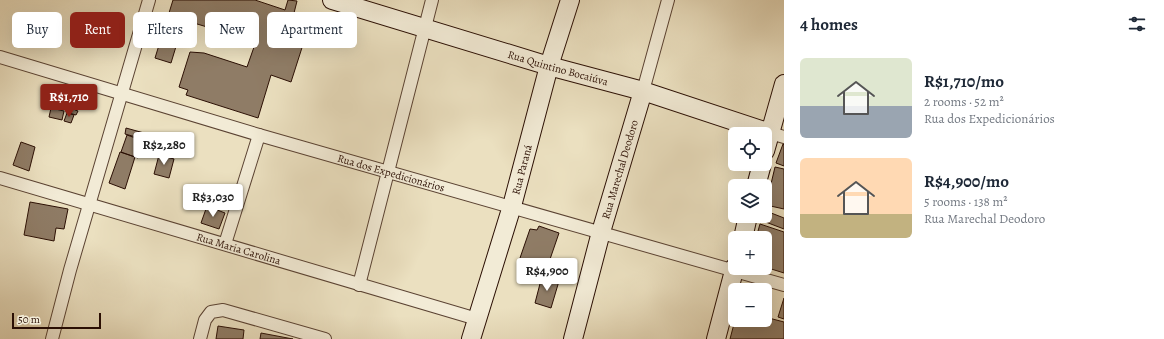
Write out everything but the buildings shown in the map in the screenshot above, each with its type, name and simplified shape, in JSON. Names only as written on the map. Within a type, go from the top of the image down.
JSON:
[{"type":"street","points":[[52,339],[120,94],[149,0]]},
{"type":"street","name":"Rua Quintino Bocaiúva","points":[[332,0],[549,66],[643,91],[777,135]]},
{"type":"street","points":[[359,285],[432,0]]},
{"type":"street","name":"Rua Paraná","points":[[471,339],[512,206],[549,66],[570,0]]},
{"type":"street","name":"Rua Marechal Deodoro","points":[[573,339],[668,0]]},
{"type":"street","name":"Rua dos Expedicionários","points":[[0,56],[120,94],[259,135],[728,267]]},
{"type":"street","points":[[777,135],[784,84]]},
{"type":"street","points":[[225,244],[259,135]]},
{"type":"street","name":"Rua Maria Carolina","points":[[0,178],[477,319]]},
{"type":"street","points":[[716,339],[732,275]]},
{"type":"street","name":"Rua dos Expedicionários","points":[[753,275],[784,285]]},
{"type":"street","points":[[200,339],[205,320],[211,312],[223,310],[325,339]]}]
